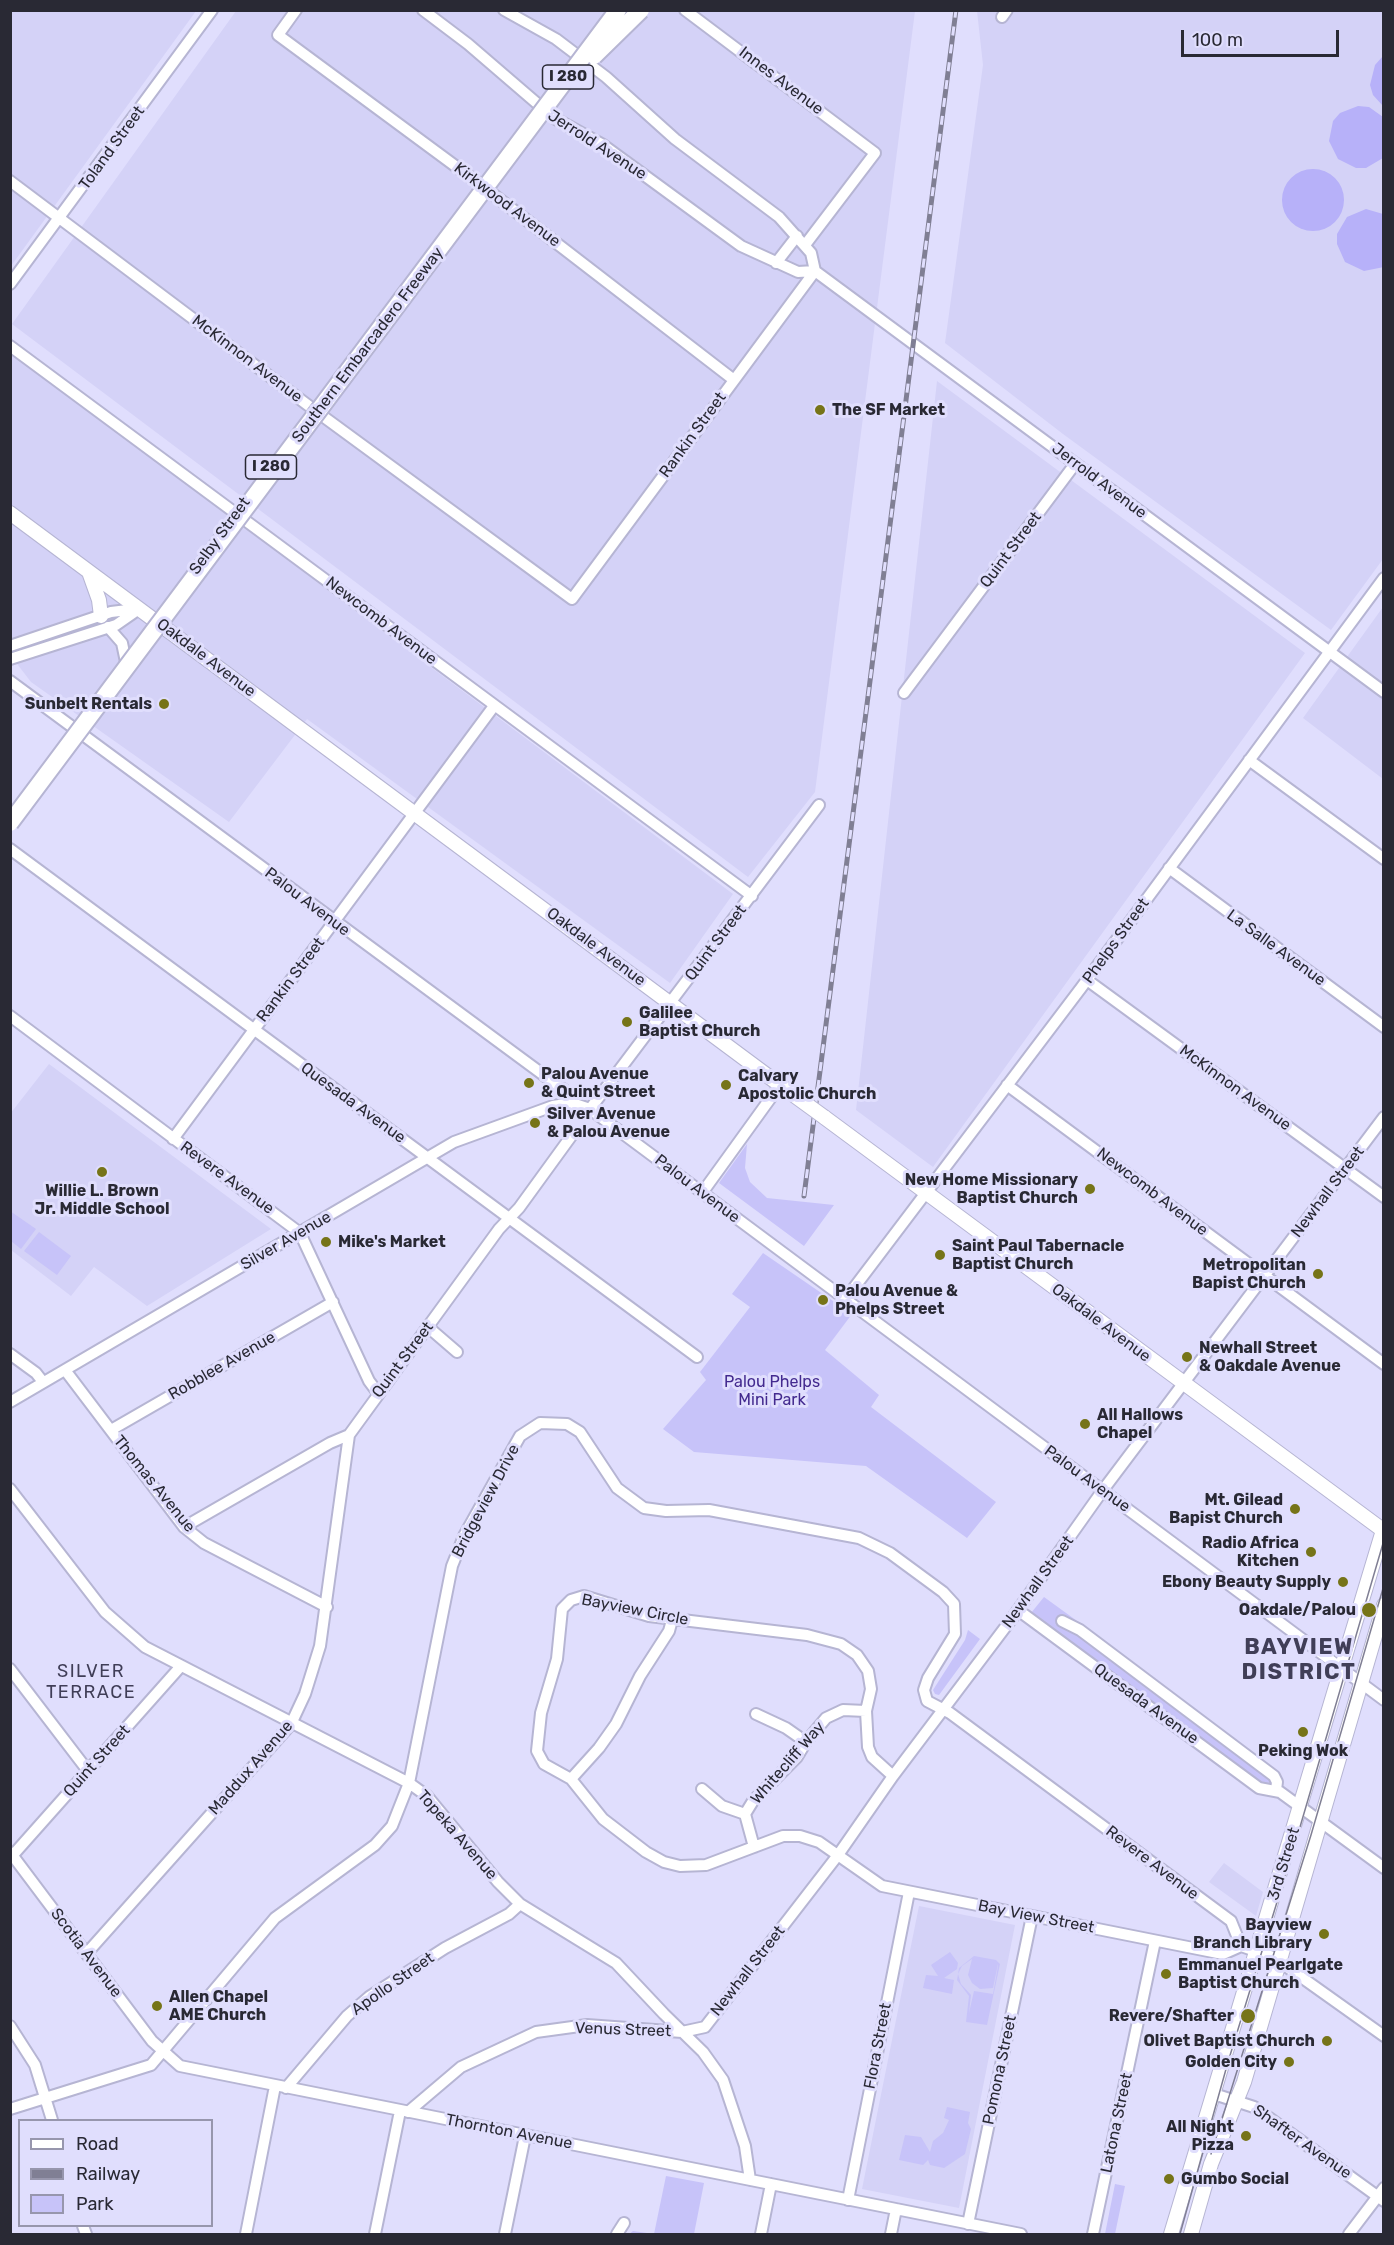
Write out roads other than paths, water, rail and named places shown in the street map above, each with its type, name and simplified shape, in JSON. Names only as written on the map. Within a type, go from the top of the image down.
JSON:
[{"type":"highway","name":"Southern Embarcadero Freeway","points":[[10,814],[611,10]]},
{"type":"highway","name":"Southern Embarcadero Freeway","points":[[10,823],[618,10]]},
{"type":"highway","points":[[519,143],[590,60],[641,10]]},
{"type":"main road","name":"Oakdale Avenue","points":[[10,513],[1383,1530]]},
{"type":"main road","points":[[88,570],[104,621]]},
{"type":"main road","name":"3rd Street","points":[[1172,2231],[1383,1530]]},
{"type":"main road","name":"3rd Street","points":[[1193,2234],[1211,2164],[1236,2100],[1383,1605]]},
{"type":"street","name":"Toland Street","points":[[10,284],[61,219],[213,10]]},
{"type":"street","name":"Kirkwood Avenue","points":[[296,10],[278,35],[481,185],[734,380]]},
{"type":"street","name":"Jerrold Avenue","points":[[423,10],[477,52],[539,106],[566,126],[603,145],[741,246],[798,272],[815,271],[1383,692]]},
{"type":"street","points":[[504,10],[555,39],[577,55],[629,94],[675,139],[780,217],[812,253],[815,271]]},
{"type":"street","points":[[491,172],[611,10]]},
{"type":"street","name":"Innes Avenue","points":[[685,10],[875,153],[801,240]]},
{"type":"street","name":"McKinnon Avenue","points":[[10,181],[313,409],[572,599]]},
{"type":"street","name":"Selby Street","points":[[10,814],[76,730],[472,198]]},
{"type":"street","points":[[776,263],[801,240]]},
{"type":"street","name":"Rankin Street","points":[[572,599],[815,271]]},
{"type":"street","name":"Newcomb Avenue","points":[[10,346],[752,896]]},
{"type":"street","name":"Quint Street","points":[[904,693],[1075,464]]},
{"type":"street","name":"Phelps Street","points":[[844,1300],[1087,980],[1383,578]]},
{"type":"street","points":[[10,659],[139,609]]},
{"type":"street","points":[[10,646],[104,621]]},
{"type":"street","points":[[104,621],[122,643],[126,662]]},
{"type":"street","name":"Palou Avenue","points":[[10,681],[564,1090],[572,1103],[590,1109],[1383,1700]]},
{"type":"street","name":"Rankin Street","points":[[173,1138],[494,706]]},
{"type":"street","points":[[1249,760],[1383,859]]},
{"type":"street","name":"Quint Street","points":[[590,1109],[819,805]]},
{"type":"street","name":"Quesada Avenue","points":[[10,849],[697,1357]]},
{"type":"street","name":"La Salle Avenue","points":[[1169,868],[1383,1028]]},
{"type":"street","name":"McKinnon Avenue","points":[[1087,980],[1383,1197]]},
{"type":"street","name":"Revere Avenue","points":[[10,1016],[300,1233],[369,1381],[378,1393]]},
{"type":"street","points":[[702,1193],[780,1084]]},
{"type":"street","name":"Newcomb Avenue","points":[[1007,1085],[1383,1364]]},
{"type":"street","name":"Silver Avenue","points":[[10,1402],[454,1142],[551,1107],[572,1103]]},
{"type":"street","name":"Newhall Street","points":[[682,2032],[705,2027],[838,1855],[893,1776],[1018,1610],[1103,1491],[1185,1385],[1383,1117]]},
{"type":"street","name":"Quint Street","points":[[349,1435],[572,1135]]},
{"type":"street","name":"Robblee Avenue","points":[[111,1430],[333,1302]]},
{"type":"street","points":[[428,1327],[457,1352]]},
{"type":"street","points":[[10,1354],[36,1373],[43,1382]]},
{"type":"street","name":"Thomas Avenue","points":[[66,1370],[184,1527],[204,1543],[327,1606]]},
{"type":"street","name":"Bridgeview Drive","points":[[164,2052],[275,1918],[375,1845],[392,1826],[410,1783],[452,1566],[464,1536],[520,1436],[540,1423],[567,1424],[580,1432],[617,1488],[644,1508],[666,1511],[709,1510],[859,1538],[890,1552],[943,1592],[954,1604],[955,1634],[928,1678],[924,1690],[927,1701],[944,1709]]},
{"type":"street","points":[[184,1527],[330,1443],[349,1435]]},
{"type":"street","name":"Maddux Avenue","points":[[87,1953],[291,1724],[305,1694],[320,1646],[349,1435]]},
{"type":"street","name":"Topeka Avenue","points":[[10,1489],[105,1612],[145,1647],[291,1724],[410,1783],[427,1796],[498,1882],[520,1904],[616,1963],[703,2052],[723,2080],[745,2146],[750,2180]]},
{"type":"street","name":"Bayview Circle","points":[[838,1855],[819,1842],[800,1836],[783,1836],[706,1865],[680,1866],[664,1862],[646,1852],[603,1819],[571,1779],[544,1764],[536,1743],[541,1713],[557,1659],[562,1609],[571,1600],[584,1596],[628,1612],[672,1620],[807,1635],[841,1644],[857,1655],[868,1671],[871,1689],[866,1711],[868,1747],[872,1757],[893,1776]]},
{"type":"street","name":"Quesada Avenue","points":[[1018,1610],[1259,1788],[1276,1790],[1383,1868]]},
{"type":"street","points":[[571,1779],[609,1735],[640,1676],[669,1631],[672,1620]]},
{"type":"street","name":"Quesada Avenue","points":[[1062,1621],[1080,1630],[1274,1776],[1277,1782],[1276,1790]]},
{"type":"street","name":"Quint Street","points":[[12,1854],[181,1666]]},
{"type":"street","points":[[10,1668],[88,1771]]},
{"type":"street","name":"Revere Avenue","points":[[944,1709],[1231,1921],[1241,1946]]},
{"type":"street","name":"Whitecliff Way","points":[[754,1847],[746,1814],[768,1783],[797,1757],[817,1728],[834,1713],[843,1710],[866,1711]]},
{"type":"street","points":[[756,1714],[778,1723],[806,1742]]},
{"type":"street","points":[[702,1789],[722,1806],[746,1814]]},
{"type":"street","name":"Scotia Avenue","points":[[12,1854],[164,2052]]},
{"type":"street","name":"Bay View Street","points":[[838,1855],[882,1886],[1222,1954],[1241,1946]]},
{"type":"street","name":"Flora Street","points":[[848,2200],[909,1892]]},
{"type":"street","name":"Apollo Street","points":[[286,2088],[347,2016],[369,1997],[446,1948],[509,1914],[520,1904]]},
{"type":"street","name":"Pomona Street","points":[[968,2224],[1032,1916]]},
{"type":"street","name":"Latona Street","points":[[1093,2235],[1155,1941]]},
{"type":"street","points":[[1241,1946],[1258,1950],[1278,1960],[1383,2036]]},
{"type":"street","name":"Venus Street","points":[[404,2112],[461,2067],[536,2032],[587,2025],[682,2032]]},
{"type":"street","points":[[10,2026],[35,2065],[51,2119]]},
{"type":"street","points":[[10,2109],[151,2065],[164,2052]]},
{"type":"street","name":"Thornton Avenue","points":[[164,2052],[180,2066],[1020,2234]]},
{"type":"street","points":[[246,2235],[275,2086]]},
{"type":"street","name":"Shafter Avenue","points":[[1215,2094],[1254,2106],[1381,2195]]},
{"type":"street","points":[[375,2235],[404,2112]]},
{"type":"street","points":[[505,2235],[525,2136]]},
{"type":"street","points":[[761,2235],[771,2184]]},
{"type":"street","points":[[1349,2235],[1381,2195]]},
{"type":"street","points":[[891,2235],[896,2209]]},
{"type":"street","points":[[617,2235],[624,2223]]},
{"type":"street","points":[[1172,2231],[1193,2234]]},
{"type":"tram line","points":[[1180,2234],[1228,2062],[1384,1540]]},
{"type":"tram line","points":[[1211,2154],[1311,1835],[1384,1585]]},
{"type":"railway","points":[[804,1196],[956,10]]},
{"type":"place","name":"The SF Market","points":[[820,410]]},
{"type":"place","name":"Sunbelt Rentals","points":[[164,704]]},
{"type":"place","name":"Galilee Baptist Church","points":[[627,1022]]},
{"type":"place","name":"Palou Avenue & Quint Street","points":[[529,1083]]},
{"type":"place","name":"Calvary Apostolic Church","points":[[726,1085]]},
{"type":"place","name":"Silver Avenue & Palou Avenue","points":[[535,1123]]},
{"type":"place","name":"Willie L. Brown Jr. Middle School","points":[[102,1172]]},
{"type":"place","name":"New Home Missionary Baptist Church","points":[[1090,1189]]},
{"type":"place","name":"Mike's Market","points":[[326,1242]]},
{"type":"place","name":"Saint Paul Tabernacle Baptist Church","points":[[940,1255]]},
{"type":"place","name":"Metropolitan Bapist Church","points":[[1318,1274]]},
{"type":"place","name":"Palou Avenue & Phelps Street","points":[[823,1300]]},
{"type":"place","name":"Newhall Street & Oakdale Avenue","points":[[1187,1357]]},
{"type":"place","name":"All Hallows Chapel","points":[[1085,1424]]},
{"type":"place","name":"Mt. Gilead Bapist Church","points":[[1295,1509]]},
{"type":"place","name":"Radio Africa Kitchen","points":[[1311,1552]]},
{"type":"place","name":"Ebony Beauty Supply","points":[[1343,1582]]},
{"type":"place","name":"Oakdale/Palou","points":[[1369,1610]]},
{"type":"place","name":"Peking Wok","points":[[1303,1732]]},
{"type":"place","name":"Bayview Branch Library","points":[[1324,1934]]},
{"type":"place","name":"Emmanuel Pearlgate Baptist Church","points":[[1166,1974]]},
{"type":"place","name":"Allen Chapel AME Church","points":[[157,2006]]},
{"type":"place","name":"Revere/Shafter","points":[[1248,2016]]},
{"type":"place","name":"Olivet Baptist Church","points":[[1327,2041]]},
{"type":"place","name":"Golden City","points":[[1289,2062]]},
{"type":"place","name":"All Night Pizza","points":[[1246,2136]]},
{"type":"place","name":"Gumbo Social","points":[[1169,2179]]},
{"type":"district","name":"BAYVIEW DISTRICT","points":[[1299,1661]]},
{"type":"district","name":"SILVER TERRACE","points":[[91,1682]]},
{"type":"park label","name":"Palou Phelps Mini Park","points":[[772,1391]]}]
